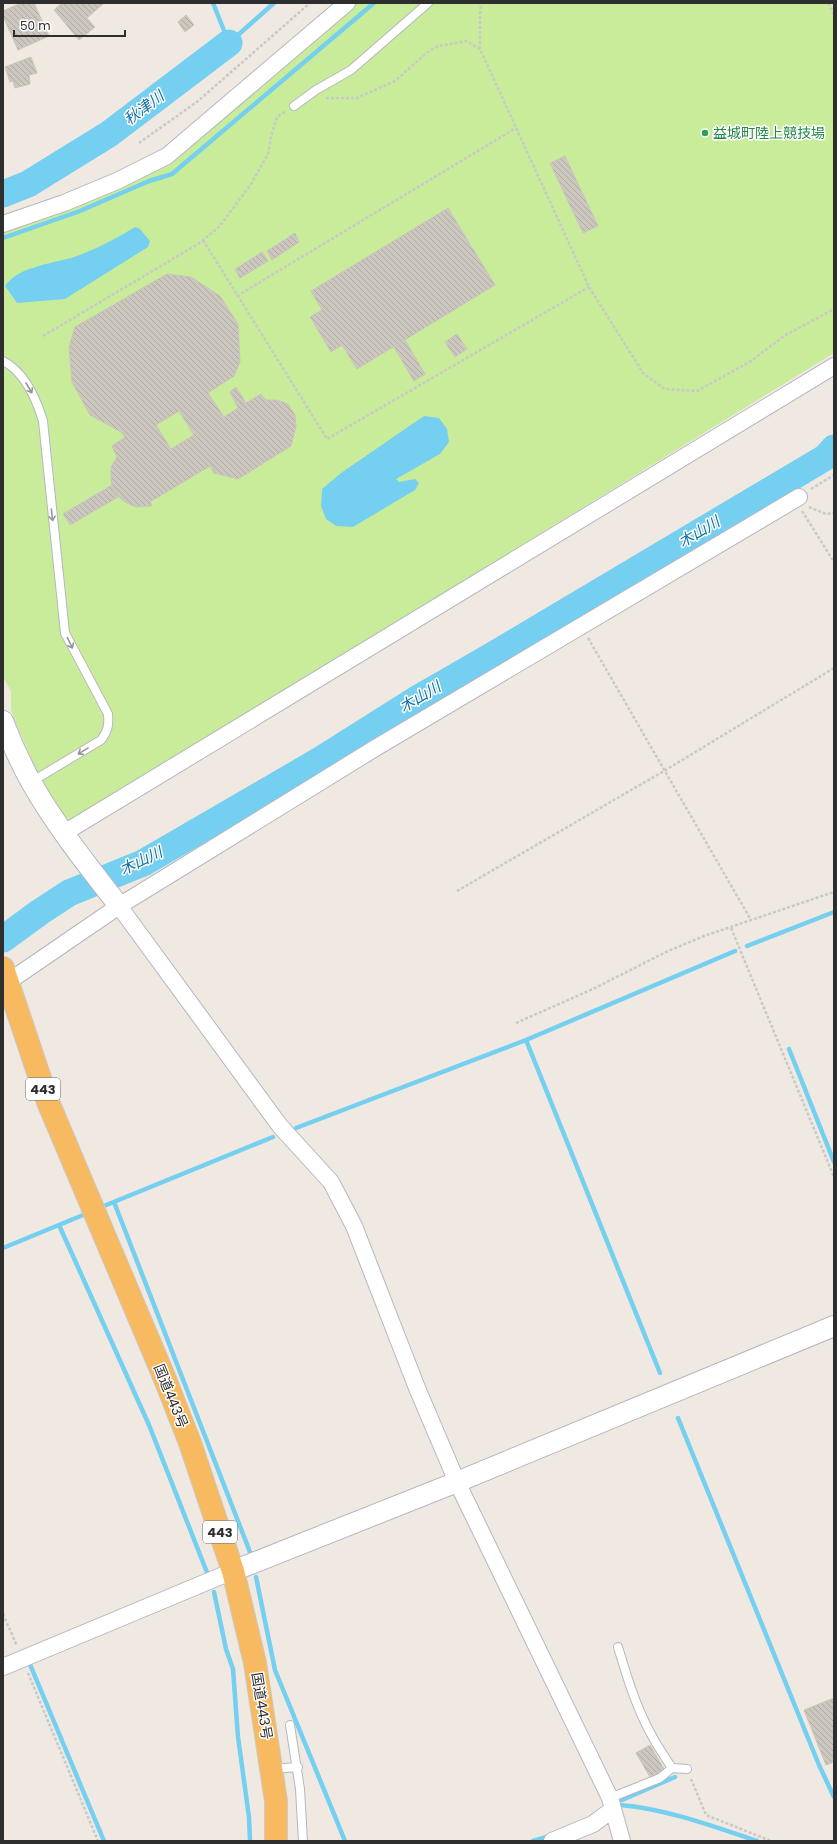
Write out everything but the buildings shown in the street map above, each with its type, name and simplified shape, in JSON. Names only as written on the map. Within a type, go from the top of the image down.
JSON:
[{"type":"highway","name":"国道443号","points":[[5,975],[48,1102],[165,1379],[190,1442],[233,1571],[255,1663],[272,1769],[276,1801],[276,1841]]},
{"type":"street","points":[[3,224],[64,204],[117,181],[167,156],[347,3]]},
{"type":"street","points":[[66,837],[834,366]]},
{"type":"street","points":[[5,975],[377,747],[582,627],[799,497]]},
{"type":"street","points":[[3,721],[10,752],[66,837],[119,906],[280,1126],[331,1182],[354,1226],[416,1388],[457,1482],[612,1804],[622,1841]]},
{"type":"street","points":[[3,1667],[233,1571],[457,1482],[834,1326]]},
{"type":"street","points":[[552,1841],[593,1824],[612,1804]]},
{"type":"lane","points":[[294,106],[316,90],[351,70],[428,3]]},
{"type":"lane","points":[[3,361],[20,373],[32,392],[41,414],[65,633],[108,714],[109,724],[107,732],[101,740],[31,782]]},
{"type":"lane","points":[[618,1647],[628,1681],[640,1710],[651,1734],[672,1768]]},
{"type":"lane","points":[[290,1725],[298,1767],[303,1841]]},
{"type":"lane","points":[[272,1769],[298,1767]]},
{"type":"lane","points":[[612,1804],[660,1778],[672,1768],[688,1769]]},
{"type":"path","points":[[139,144],[198,101],[310,3]]},
{"type":"path","points":[[481,3],[480,49],[589,287],[643,373],[664,389],[698,391],[751,361],[784,336],[834,309]]},
{"type":"path","points":[[828,3],[834,15]]},
{"type":"path","points":[[322,99],[358,98],[395,81],[430,50],[439,46],[467,41],[480,49]]},
{"type":"path","points":[[43,336],[203,240],[219,227],[251,184],[268,154],[270,137],[277,117],[294,106]]},
{"type":"path","points":[[236,296],[516,128]]},
{"type":"path","points":[[203,240],[236,296],[327,439],[589,287]]},
{"type":"path","points":[[799,497],[834,475]]},
{"type":"path","points":[[799,497],[812,509],[826,514],[834,513]]},
{"type":"path","points":[[799,497],[802,510],[834,562]]},
{"type":"path","points":[[582,627],[751,920]]},
{"type":"path","points":[[457,891],[664,771],[834,668]]},
{"type":"path","points":[[516,1022],[593,989],[666,952],[704,936],[834,892]]},
{"type":"path","points":[[731,928],[834,1178]]},
{"type":"path","points":[[3,1614],[98,1841]]},
{"type":"path","points":[[688,1769],[706,1815],[771,1841]]},
{"type":"green space","points":[[354,3],[834,3],[834,353],[68,824],[48,794],[32,760],[11,711],[11,691],[3,677],[3,233],[57,215],[155,172],[304,43]]},
{"type":"water","points":[[135,227],[140,229],[150,241],[148,247],[65,299],[17,303],[5,286],[11,279],[28,269],[85,253],[107,243]]},
{"type":"water","points":[[424,416],[439,418],[447,429],[449,442],[440,454],[396,479],[399,482],[415,479],[419,483],[415,490],[353,527],[336,526],[326,519],[321,506],[322,489],[341,473]]},
{"type":"waterway","name":"秋津川","points":[[213,3],[229,43],[274,3]]},
{"type":"waterway","points":[[3,238],[80,211],[149,181],[172,174],[374,3]]},
{"type":"waterway","name":"秋津川","points":[[3,194],[28,184],[109,134],[229,43]]},
{"type":"waterway","name":"木山川","points":[[3,939],[69,893],[143,863],[322,759],[417,699],[826,457],[834,448]]},
{"type":"waterway","points":[[747,946],[834,912]]},
{"type":"waterway","points":[[296,1128],[526,1040],[735,951]]},
{"type":"waterway","points":[[526,1040],[660,1373]]},
{"type":"waterway","points":[[789,1049],[834,1162]]},
{"type":"waterway","points":[[99,1208],[273,1137]]},
{"type":"waterway","points":[[114,1202],[250,1552]]},
{"type":"waterway","points":[[3,1248],[88,1213]]},
{"type":"waterway","points":[[59,1225],[149,1425],[208,1575]]},
{"type":"waterway","points":[[678,1418],[819,1765],[834,1797]]},
{"type":"waterway","points":[[256,1577],[275,1670],[345,1841]]},
{"type":"waterway","points":[[214,1592],[226,1649],[233,1669],[238,1737],[249,1817],[250,1841]]},
{"type":"waterway","points":[[29,1662],[104,1841]]},
{"type":"waterway","points":[[622,1800],[675,1777]]},
{"type":"waterway","points":[[620,1805],[672,1814],[757,1841]]},
{"type":"waterway","points":[[533,1841],[550,1836]]},
{"type":"place","name":"益城町陸上競技場","points":[[705,133]]}]
